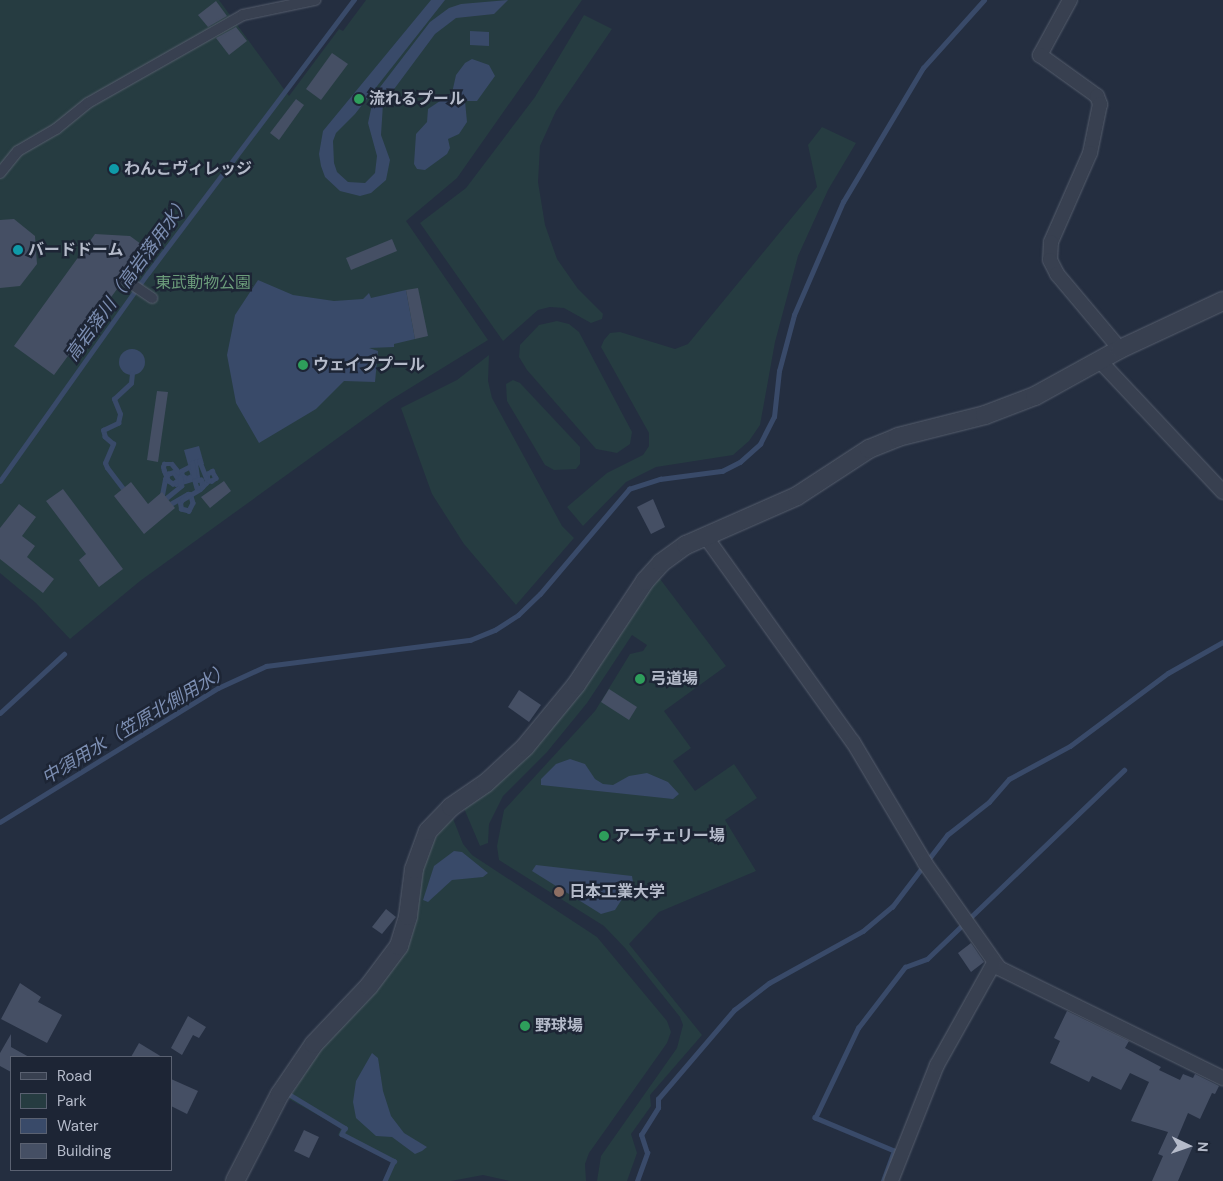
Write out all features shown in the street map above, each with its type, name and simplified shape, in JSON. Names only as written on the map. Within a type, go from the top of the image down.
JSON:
[{"type":"street","points":[[0,173],[18,152],[56,129],[88,103],[243,15],[315,0]]},
{"type":"street","points":[[1070,0],[1040,55],[1097,96],[1099,112],[1090,153],[1051,242],[1050,260],[1057,274],[1120,349]]},
{"type":"street","points":[[124,279],[152,298]]},
{"type":"street","points":[[235,1181],[280,1094],[314,1044],[369,986],[399,946],[408,916],[414,869],[428,831],[451,807],[486,783],[525,747],[576,685],[645,581],[661,563],[686,545],[797,496],[868,449],[898,437],[985,415],[1035,396],[1120,349],[1223,301]]},
{"type":"street","points":[[1099,360],[1223,492]]},
{"type":"street","points":[[706,537],[853,742],[925,863],[994,963],[999,968],[1223,1078]]},
{"type":"street","points":[[891,1181],[937,1065],[994,963]]},
{"type":"green space","name":"東武動物公園","points":[[0,0],[219,0],[289,96],[339,29],[343,31],[366,0],[582,0],[457,178],[406,221],[488,340],[389,401],[140,581],[70,639],[36,603],[0,573]]},
{"type":"green space","points":[[584,15],[612,29],[556,111],[540,146],[538,182],[545,225],[557,259],[578,289],[603,314],[602,319],[591,323],[564,308],[550,307],[538,310],[503,341],[420,223],[466,188],[535,97]]},
{"type":"green space","points":[[822,127],[856,143],[828,190],[798,256],[775,342],[760,425],[749,441],[733,455],[656,467],[626,482],[583,526],[567,507],[607,473],[643,455],[649,446],[649,433],[601,347],[604,340],[610,333],[620,332],[675,349],[688,344],[817,187],[808,145]]},
{"type":"green space","points":[[557,321],[569,324],[579,332],[632,432],[630,444],[617,453],[596,449],[527,370],[519,357],[520,345],[539,325]]},
{"type":"green space","points":[[489,355],[488,381],[492,398],[562,526],[574,538],[516,605],[464,544],[432,494],[401,408],[457,380]]},
{"type":"green space","points":[[513,380],[520,383],[580,447],[580,464],[576,469],[554,470],[545,465],[507,401],[506,384]]},
{"type":"green space","points":[[657,575],[726,666],[664,711],[691,748],[673,761],[695,791],[734,764],[757,798],[725,820],[756,871],[659,912],[629,944],[702,1035],[650,1095],[651,1106],[631,1134],[637,1153],[627,1181],[597,1181],[601,1156],[677,1048],[683,1025],[680,1017],[625,948],[604,926],[499,860],[497,846],[504,810],[595,711],[630,654],[643,651],[647,645],[632,635],[587,703],[547,752],[503,796],[489,824],[488,843],[480,846],[463,806],[490,789]]},
{"type":"green space","points":[[452,816],[463,844],[472,855],[597,937],[667,1021],[671,1032],[667,1043],[589,1153],[585,1164],[586,1181],[510,1181],[483,1175],[451,1181],[383,1181],[391,1162],[338,1135],[341,1128],[289,1099],[320,1048],[386,976],[427,849]]},
{"type":"water","name":"流れるプール","points":[[431,0],[445,0],[355,114],[336,133],[333,141],[334,163],[337,172],[348,182],[365,183],[375,173],[377,156],[368,123],[374,95],[430,22],[449,8],[461,4],[508,0],[494,14],[456,18],[435,34],[383,104],[381,135],[390,160],[386,180],[371,193],[360,196],[340,191],[325,177],[321,166],[319,154],[323,131]]},
{"type":"water","points":[[470,31],[489,32],[489,46],[470,45]]},
{"type":"water","points":[[472,59],[489,65],[495,76],[477,101],[465,101],[467,122],[459,134],[448,139],[450,148],[447,154],[425,170],[417,169],[414,164],[416,134],[427,122],[428,109],[452,93],[456,75],[465,63]]},
{"type":"water","name":"ウェイブプール","points":[[258,280],[293,295],[334,301],[363,299],[369,293],[371,298],[406,290],[415,339],[394,344],[394,347],[369,348],[378,351],[375,382],[344,381],[316,409],[259,443],[236,403],[227,355],[235,315]]},
{"type":"water","points":[[132,349],[141,353],[145,362],[141,371],[132,375],[123,371],[119,362],[123,353]]},
{"type":"water","points":[[199,446],[204,464],[189,468],[184,450]]},
{"type":"water","points":[[570,759],[585,764],[595,779],[603,784],[613,785],[629,776],[647,773],[668,782],[679,794],[673,799],[541,785],[541,779],[556,764]]},
{"type":"water","points":[[454,851],[462,852],[488,873],[483,877],[452,880],[428,902],[423,900],[434,866]]},
{"type":"water","points":[[536,865],[632,876],[633,882],[615,910],[601,914],[532,871]]},
{"type":"water","points":[[372,1053],[378,1058],[383,1091],[391,1116],[404,1133],[427,1147],[422,1151],[415,1154],[392,1137],[376,1136],[356,1118],[353,1102],[356,1081]]},
{"type":"building","points":[[216,1],[227,16],[208,27],[198,15]]},
{"type":"building","points":[[236,27],[247,41],[229,55],[216,38]]},
{"type":"building","points":[[332,53],[348,64],[321,100],[306,89]]},
{"type":"building","points":[[296,99],[304,105],[279,140],[270,133]]},
{"type":"building","name":"バードドーム","points":[[14,219],[35,236],[37,264],[20,286],[0,288],[0,220]]},
{"type":"building","points":[[95,234],[130,236],[141,244],[132,256],[138,260],[128,273],[119,275],[120,285],[54,375],[14,346]]},
{"type":"building","points":[[392,239],[397,251],[351,270],[346,258]]},
{"type":"building","points":[[418,288],[428,336],[415,339],[406,290]]},
{"type":"building","points":[[157,391],[168,392],[158,462],[147,460]]},
{"type":"building","points":[[224,481],[231,491],[210,508],[201,497]]},
{"type":"building","points":[[131,482],[148,504],[162,492],[175,508],[144,534],[114,496]]},
{"type":"building","points":[[63,489],[123,569],[99,587],[79,560],[86,554],[46,501]]},
{"type":"building","points":[[653,499],[665,527],[651,534],[637,507]]},
{"type":"building","points":[[19,504],[36,517],[22,536],[35,546],[27,557],[54,579],[43,593],[0,559],[0,528]]},
{"type":"building","points":[[609,689],[637,707],[629,720],[601,702]]},
{"type":"building","points":[[519,690],[541,705],[529,722],[508,707]]},
{"type":"building","points":[[386,909],[396,917],[382,934],[372,927]]},
{"type":"building","points":[[971,943],[984,962],[971,972],[958,953]]},
{"type":"building","points":[[20,983],[41,997],[38,1002],[62,1015],[47,1043],[1,1019]]},
{"type":"building","points":[[1067,1011],[1129,1041],[1125,1048],[1161,1067],[1159,1070],[1180,1080],[1183,1074],[1193,1078],[1195,1074],[1219,1086],[1215,1094],[1212,1093],[1200,1119],[1188,1113],[1177,1139],[1193,1146],[1178,1181],[1152,1181],[1163,1156],[1158,1154],[1168,1132],[1131,1121],[1149,1082],[1130,1073],[1121,1090],[1092,1076],[1089,1082],[1050,1063],[1060,1041],[1054,1038]]},
{"type":"building","points":[[188,1016],[206,1027],[199,1038],[193,1035],[182,1055],[171,1048]]},
{"type":"building","points":[[11,1034],[11,1047],[27,1056],[10,1056],[10,1071],[0,1066],[0,1053]]},
{"type":"building","points":[[139,1043],[160,1056],[132,1056]]},
{"type":"building","points":[[172,1079],[198,1091],[187,1114],[172,1106]]},
{"type":"building","points":[[304,1130],[319,1137],[309,1158],[294,1151]]},
{"type":"waterway","name":"高岩落川（高岩落用水）","points":[[0,481],[148,273],[354,0]]},
{"type":"waterway","name":"中須用水（笠原北側用水）","points":[[0,822],[218,688],[266,666],[470,640],[495,630],[518,615],[540,594],[629,489],[660,479],[722,471],[740,462],[760,444],[774,417],[779,371],[794,315],[843,202],[923,68],[984,0]]},
{"type":"waterway","points":[[123,489],[105,463],[113,444],[105,437],[103,430],[118,423],[120,414],[114,399],[131,383],[132,374]]},
{"type":"waterway","points":[[167,506],[190,494],[191,496],[193,503],[189,511],[181,509],[180,503],[182,500],[200,489],[202,486],[201,480],[195,481],[197,488],[199,488],[202,487],[206,483],[207,478],[207,474],[212,471],[216,478],[209,481],[206,478],[199,461]]},
{"type":"waterway","points":[[176,484],[197,477],[195,462]]},
{"type":"waterway","points":[[162,495],[165,479],[168,474],[174,472],[179,480],[173,484],[168,481],[164,471],[163,467],[164,464],[172,464],[183,477],[188,478],[193,475],[190,467],[182,471],[182,475],[185,478],[188,479],[194,476],[192,463]]},
{"type":"waterway","points":[[165,499],[181,486],[180,478]]},
{"type":"waterway","points":[[637,1181],[647,1153],[641,1135],[658,1108],[658,1099],[734,1010],[769,983],[863,931],[892,907],[947,835],[989,802],[1009,779],[1070,746],[1168,673],[1223,642]]},
{"type":"waterway","points":[[0,713],[64,654]]},
{"type":"waterway","points":[[883,1181],[894,1151],[815,1118],[858,1028],[905,967],[927,959],[1124,770]]},
{"type":"waterway","points":[[287,1093],[345,1128],[342,1134],[394,1161],[385,1181]]},
{"type":"place","name":"流れるプール","points":[[359,99]]},
{"type":"place","name":"わんこヴィレッジ","points":[[114,169]]},
{"type":"place","name":"バードドーム","points":[[18,250]]},
{"type":"place","name":"ウェイブプール","points":[[303,365]]},
{"type":"place","name":"弓道場","points":[[640,679]]},
{"type":"place","name":"アーチェリー場","points":[[604,836]]},
{"type":"place","name":"日本工業大学","points":[[559,892]]},
{"type":"place","name":"野球場","points":[[525,1026]]}]
